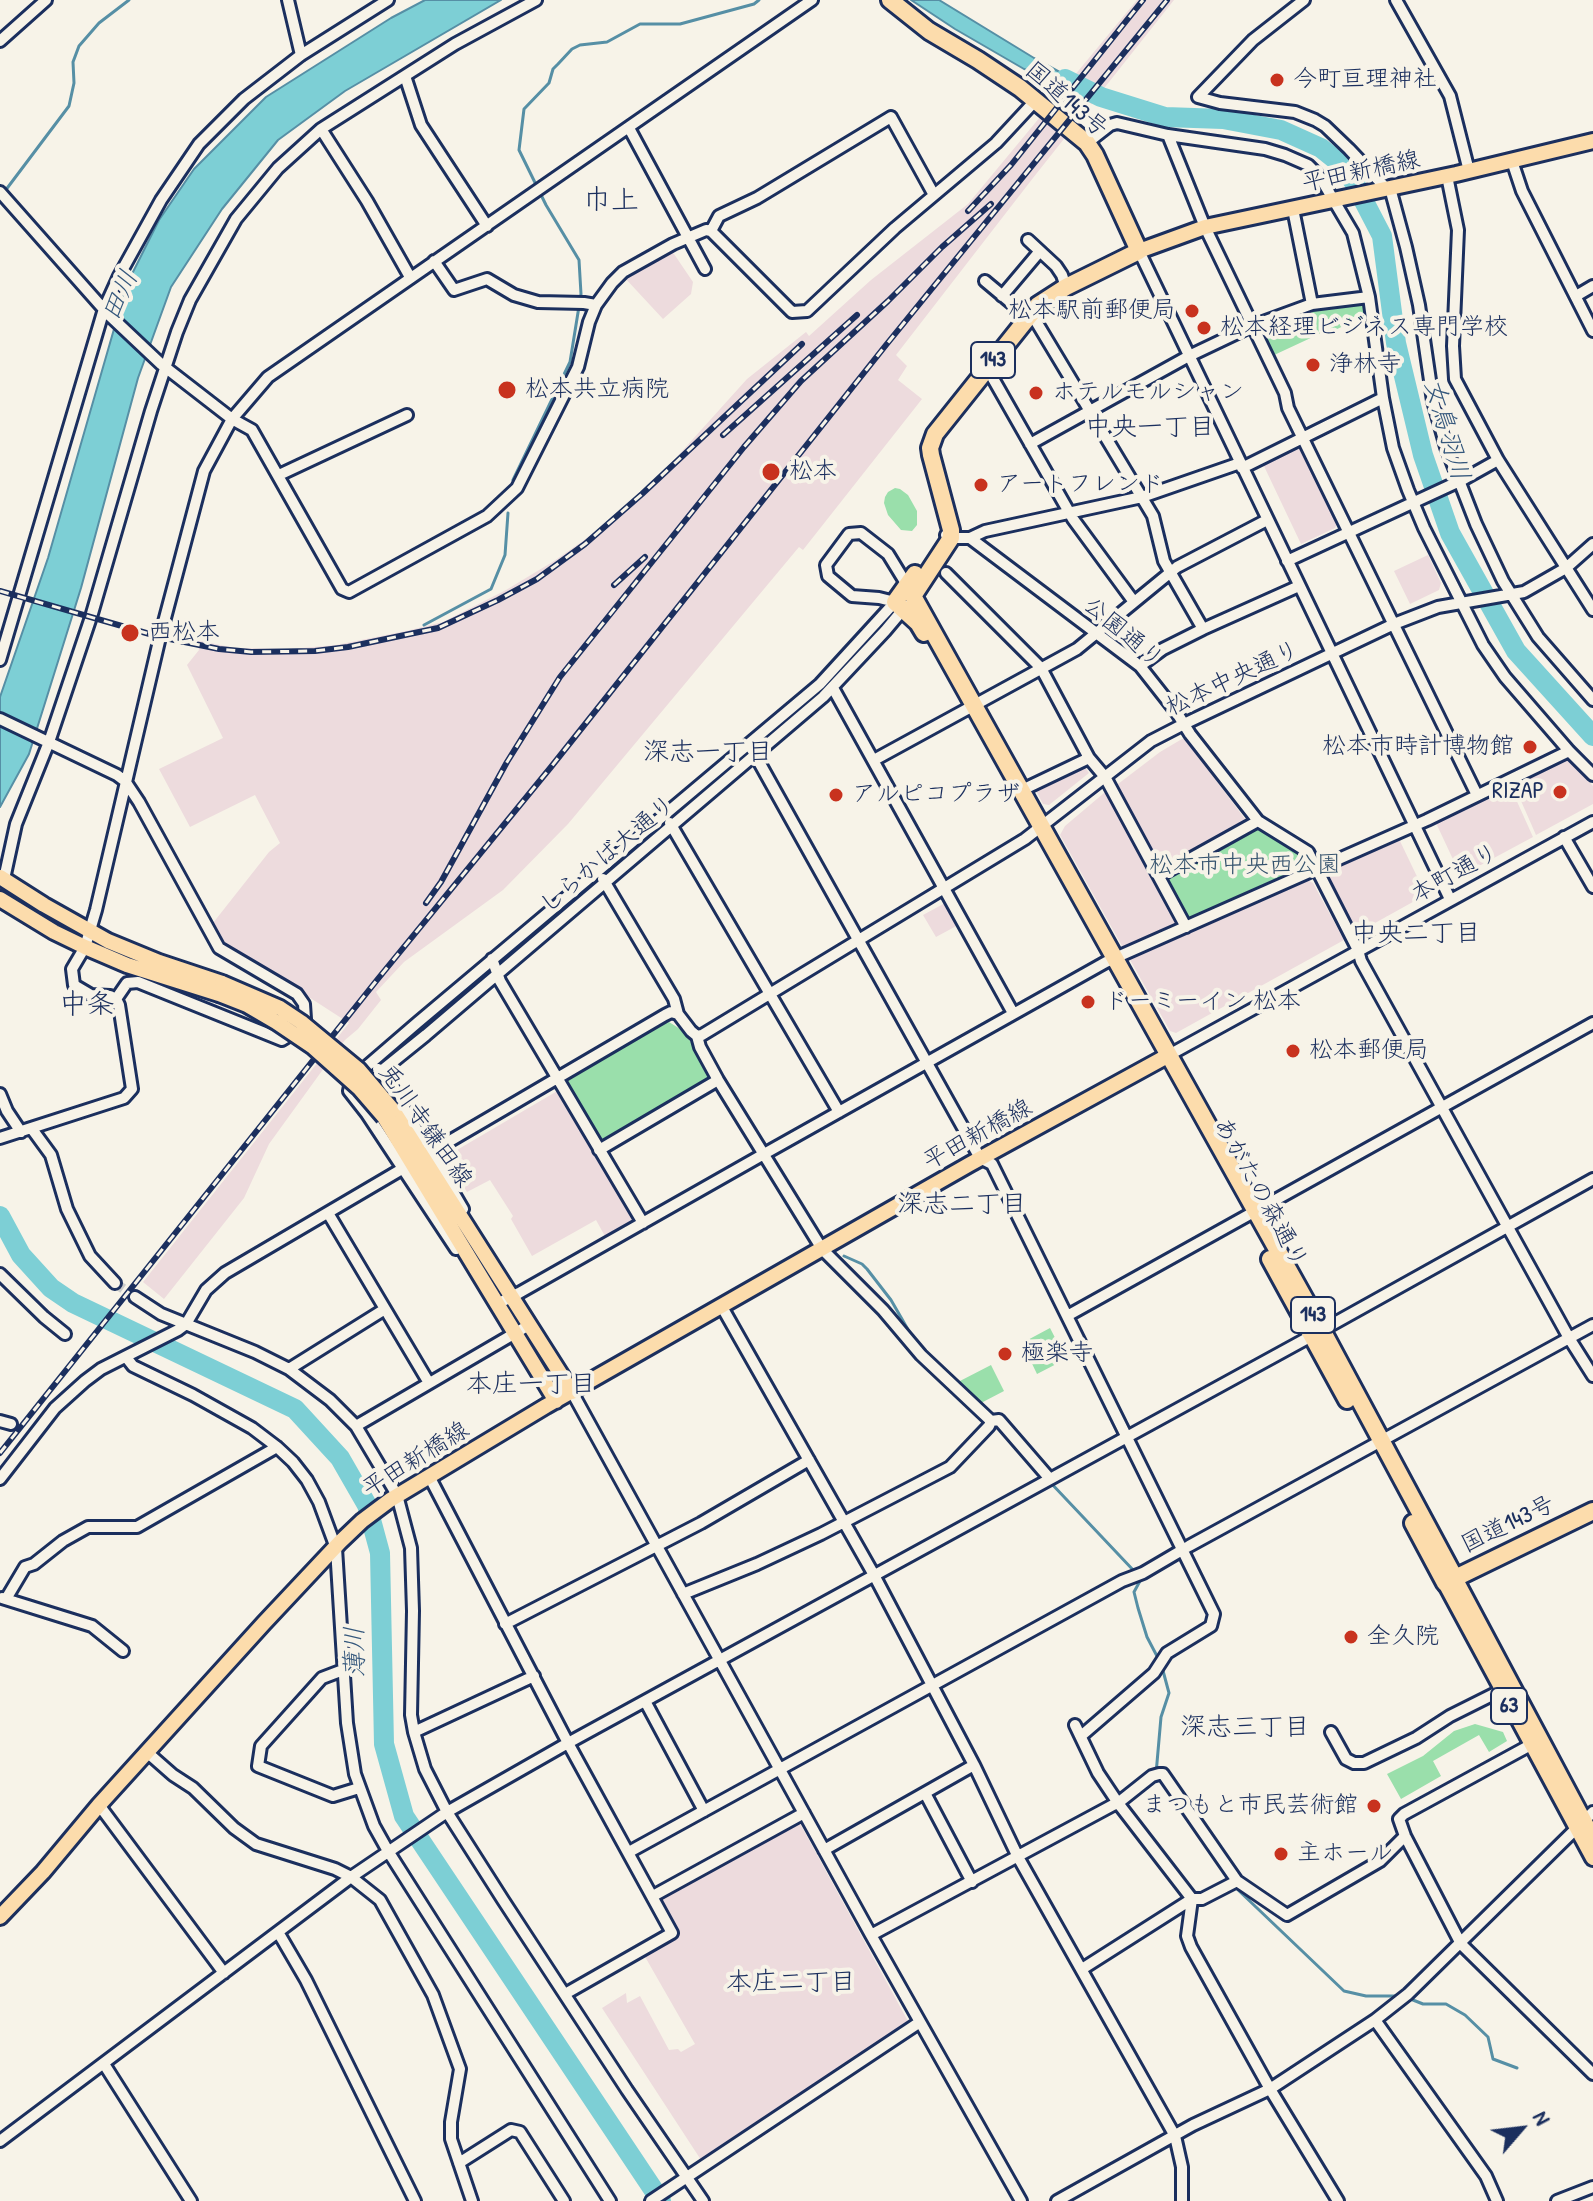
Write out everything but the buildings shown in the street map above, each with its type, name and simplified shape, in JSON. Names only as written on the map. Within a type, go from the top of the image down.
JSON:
[{"type":"highway","name":"国道143号","points":[[890,0],[929,31],[978,60],[1035,101],[1087,143],[1139,251]]},
{"type":"highway","name":"143","points":[[948,532],[931,455],[931,442],[935,434],[1029,315],[1047,298],[1139,251]]},
{"type":"highway","points":[[905,598],[948,532]]},
{"type":"highway","name":"あがたの森通り","points":[[905,598],[1022,790],[1038,830]]},
{"type":"highway","name":"あがたの森通り","points":[[970,707],[1377,1443],[1450,1581]]},
{"type":"highway","name":"国道143号","points":[[1450,1581],[1593,1511]]},
{"type":"main road","name":"平田新橋線","points":[[1139,251],[1205,227],[1339,200],[1593,141]]},
{"type":"main road","name":"兎川寺鎌田線","points":[[2,878],[108,941],[221,988],[296,1034],[388,1113],[485,1254],[572,1392]]},
{"type":"main road","name":"兎川寺鎌田線","points":[[0,899],[54,932],[127,965],[221,988]]},
{"type":"main road","name":"平田新橋線","points":[[0,1917],[264,1623],[362,1521],[393,1498],[980,1158],[1164,1057]]},
{"type":"main road","name":"兎川寺鎌田線","points":[[388,1113],[474,1268],[556,1401]]},
{"type":"main road","name":"あがたの森通り","points":[[1450,1581],[1536,1742],[1593,1837]]},
{"type":"main road","name":"あがたの森通り","points":[[1584,1820],[1593,1858]]},
{"type":"street","points":[[0,41],[46,0]]},
{"type":"street","points":[[288,0],[301,55]]},
{"type":"street","points":[[0,660],[106,311],[119,276],[161,200],[199,144],[244,99],[301,55],[388,0]]},
{"type":"street","points":[[2,878],[16,824],[91,617],[163,366],[190,300],[236,219],[278,168],[321,129],[455,44],[536,0]]},
{"type":"street","points":[[0,1138],[124,1098],[132,1089],[116,999],[91,995],[74,985],[72,969],[85,947],[204,471],[232,419],[268,377],[812,0]]},
{"type":"street","points":[[1304,0],[1253,40],[1198,97],[1220,103],[1295,112],[1315,120],[1341,141],[1383,185],[1406,247],[1419,305],[1433,401],[1457,482],[1509,596],[1538,637],[1593,700]]},
{"type":"street","points":[[1396,0],[1450,96],[1469,171]]},
{"type":"street","points":[[405,76],[421,125],[487,226]]},
{"type":"street","points":[[3,195],[106,311],[163,366],[232,419],[252,430],[342,589],[349,592],[487,516],[517,488],[578,367],[596,305],[623,272],[687,238],[711,231],[792,312],[807,311],[895,228],[996,143],[1035,101]]},
{"type":"street","points":[[711,231],[719,216],[757,198],[891,117],[934,195]]},
{"type":"street","points":[[1087,143],[1117,123],[1168,135],[1265,149],[1308,165],[1339,200],[1353,233],[1369,297],[1393,448],[1483,645],[1505,677],[1593,775]]},
{"type":"street","points":[[629,128],[705,269]]},
{"type":"street","points":[[321,129],[410,277]]},
{"type":"street","points":[[1168,135],[1205,227],[1285,393],[1288,408],[1477,795]]},
{"type":"street","points":[[1512,161],[1522,191],[1593,331]]},
{"type":"street","points":[[1447,176],[1458,230],[1453,370],[1458,388],[1498,460],[1593,610]]},
{"type":"street","points":[[1293,209],[1312,304]]},
{"type":"street","points":[[1028,240],[1056,266],[1066,287]]},
{"type":"street","points":[[1002,296],[1040,251]]},
{"type":"street","points":[[1139,251],[1450,899]]},
{"type":"street","points":[[434,261],[454,290],[487,279],[514,295],[538,302],[596,305]]},
{"type":"street","points":[[985,281],[1029,315],[1089,410],[1153,516],[1164,561],[1203,629]]},
{"type":"street","points":[[1576,296],[1593,286]]},
{"type":"street","points":[[1030,444],[1189,356],[1252,326],[1312,304],[1369,297]]},
{"type":"street","points":[[987,368],[1069,513],[1134,602]]},
{"type":"street","points":[[948,532],[970,538],[985,531],[1142,497],[1241,466],[1383,398]]},
{"type":"street","points":[[279,475],[407,415]]},
{"type":"street","points":[[1287,561],[1498,460]]},
{"type":"street","points":[[874,760],[1077,649],[1171,572],[1267,520]]},
{"type":"street","points":[[861,533],[888,554],[905,598],[852,596],[828,576],[826,565],[849,534],[861,533]]},
{"type":"street","name":"公園通り","points":[[970,538],[1140,666],[1258,821],[1308,852],[1361,961],[1569,1338],[1593,1376]]},
{"type":"street","name":"松本中央通り","points":[[697,1036],[770,995],[1038,830],[1151,741],[1394,624],[1438,607],[1524,592],[1566,568],[1593,544]]},
{"type":"street","points":[[946,573],[1041,668],[1089,758],[1105,777],[1186,927]]},
{"type":"street","points":[[1140,666],[1163,649],[1299,586]]},
{"type":"street","name":"しらかば大通り","points":[[402,1169],[403,1161],[356,1091],[833,688],[905,598]]},
{"type":"street","name":"しらかば大通り","points":[[402,1169],[349,1091],[350,1086],[390,1046],[820,684],[905,598]]},
{"type":"street","points":[[833,688],[1013,1013]]},
{"type":"street","points":[[0,719],[125,781],[219,948],[297,994],[304,1004],[305,1019],[300,1029],[282,1040],[138,982],[127,983],[116,999]]},
{"type":"street","points":[[749,744],[980,1158],[992,1164],[1214,1614],[1211,1626],[1167,1653],[1160,1664],[1081,1736]]},
{"type":"street","points":[[497,1304],[1111,960],[1415,826],[1569,751]]},
{"type":"street","points":[[1022,790],[1089,758]]},
{"type":"street","points":[[665,815],[839,1112]]},
{"type":"street","points":[[1159,876],[1258,821]]},
{"type":"street","name":"本町通り","points":[[1164,1057],[1593,822]]},
{"type":"street","points":[[1564,837],[1593,887]]},
{"type":"street","points":[[598,871],[674,999],[678,1014],[697,1036],[718,1080],[822,1249],[883,1310],[921,1355],[993,1421]]},
{"type":"street","points":[[492,959],[496,975],[643,1223]]},
{"type":"street","points":[[431,1152],[665,1015],[671,1012],[678,1014]]},
{"type":"street","points":[[1067,1316],[1593,1023]]},
{"type":"street","points":[[372,1062],[431,1152],[472,1224],[485,1254]]},
{"type":"street","points":[[599,1150],[718,1080]]},
{"type":"street","points":[[0,1094],[7,1111],[51,1155],[67,1209],[90,1256],[115,1283]]},
{"type":"street","points":[[0,1479],[55,1408],[73,1390],[101,1369],[182,1327],[206,1290],[225,1273],[402,1169],[454,1245],[474,1268]]},
{"type":"street","points":[[0,2141],[351,1877],[443,1814],[1593,1179]]},
{"type":"street","points":[[328,1213],[429,1383]]},
{"type":"street","points":[[0,1274],[65,1334]]},
{"type":"street","points":[[135,1297],[182,1327],[255,1352],[289,1369],[330,1400],[356,1426],[393,1498],[411,1548],[414,1732],[443,1814],[565,1994],[684,2179],[703,2201]]},
{"type":"street","points":[[722,1307],[874,1575],[974,1765],[1018,1857],[1175,2136],[1182,2167],[1182,2201]]},
{"type":"street","points":[[289,1369],[385,1309]]},
{"type":"street","points":[[356,1426],[529,1325]]},
{"type":"street","points":[[629,1852],[1593,1325]]},
{"type":"street","points":[[127,1356],[133,1366],[252,1428],[293,1462],[307,1480],[338,1545],[347,1723],[359,1788],[374,1826],[610,2201]]},
{"type":"street","points":[[572,1392],[1021,2201]]},
{"type":"street","points":[[683,1594],[757,1564],[844,1523],[950,1467],[993,1421],[999,1420],[1047,1480]]},
{"type":"street","points":[[21,1433],[30,1441]]},
{"type":"street","points":[[123,1651],[92,1626],[3,1598],[25,1567],[88,1527],[137,1527],[277,1447]]},
{"type":"street","points":[[505,1624],[701,1523],[809,1460]]},
{"type":"street","points":[[429,1476],[568,1743],[672,1933],[565,1994]]},
{"type":"street","points":[[343,1670],[322,1678],[261,1746],[258,1766],[333,1796],[359,1788]]},
{"type":"street","points":[[414,1732],[534,1676]]},
{"type":"street","points":[[1331,1732],[1346,1759],[1364,1763],[1507,1688]]},
{"type":"street","points":[[645,1701],[704,1811]]},
{"type":"street","points":[[1075,1725],[1098,1773],[1118,1803],[1192,1899],[1187,1936],[1191,1947],[1270,2089],[1338,2201]]},
{"type":"street","points":[[1536,1742],[1399,1819],[1461,1944],[1593,2074]]},
{"type":"street","points":[[148,1753],[256,1844],[325,1865],[351,1877],[380,1900],[388,1911],[438,2008],[460,2069],[451,2139],[472,2201]]},
{"type":"street","points":[[824,1850],[974,1765]]},
{"type":"street","points":[[871,1935],[1118,1803],[1155,1775],[1163,1774],[1233,1883],[1287,1915],[1380,1861],[1405,1836]]},
{"type":"street","points":[[925,1793],[972,1882]]},
{"type":"street","points":[[99,1805],[224,1973]]},
{"type":"street","points":[[653,1896],[804,1813]]},
{"type":"street","points":[[1057,2201],[1193,2125],[1270,2089],[1375,2020],[1405,1997],[1461,1944],[1584,1820]]},
{"type":"street","points":[[1082,1969],[1192,1899],[1202,1899],[1233,1883]]},
{"type":"street","points":[[278,1932],[306,1980],[415,2201]]},
{"type":"street","points":[[1375,2020],[1486,2176],[1497,2201]]},
{"type":"street","points":[[651,2201],[920,2022]]},
{"type":"street","points":[[104,2064],[191,2201]]},
{"type":"street","points":[[459,2163],[511,2130],[520,2132],[564,2201]]},
{"type":"street","points":[[1557,2201],[1593,2187]]},
{"type":"shaded area","points":[[1137,0],[1174,0],[896,355],[907,366],[898,380],[922,399],[803,550],[799,547],[568,824],[503,890],[404,962],[376,992],[381,1000],[324,1068],[269,1144],[244,1198],[164,1299],[143,1282],[349,1023],[225,943],[213,923],[269,852],[280,843],[255,795],[190,827],[159,769],[223,738],[187,665],[199,650],[196,640],[235,648],[290,649],[336,645],[406,631],[443,622],[554,561],[618,513],[666,469],[747,379],[806,332],[809,336],[871,280],[968,204]]},
{"type":"shaded area","points":[[672,251],[693,282],[691,294],[663,319],[624,277]]},
{"type":"shaded area","points":[[1300,446],[1337,524],[1335,528],[1301,544],[1263,464]]},
{"type":"shaded area","points":[[1428,555],[1441,583],[1439,590],[1410,604],[1394,571]]},
{"type":"shaded area","points":[[1182,739],[1245,819],[1245,824],[1160,868],[1117,790],[1118,784]]},
{"type":"shaded area","points":[[1569,761],[1593,786],[1593,804],[1536,835],[1514,785]]},
{"type":"shaded area","points":[[1083,764],[1089,773],[1049,805],[1043,804],[1034,787]]},
{"type":"shaded area","points":[[1510,786],[1533,837],[1466,873],[1458,870],[1436,823]]},
{"type":"shaded area","points":[[1104,793],[1110,795],[1178,921],[1176,927],[1128,949],[1122,946],[1060,835],[1065,826]]},
{"type":"shaded area","points":[[1399,839],[1423,889],[1420,898],[1357,933],[1327,875],[1328,870]]},
{"type":"shaded area","points":[[1307,880],[1313,883],[1344,940],[1176,1033],[1170,1031],[1129,958]]},
{"type":"shaded area","points":[[947,902],[960,924],[936,937],[923,915]]},
{"type":"shaded area","points":[[559,1090],[634,1218],[606,1238],[596,1220],[532,1256],[511,1219],[513,1216],[490,1180],[467,1192],[445,1157]]},
{"type":"shaded area","points":[[798,1820],[909,2023],[701,2160],[602,2008],[626,1993],[627,2003],[640,1996],[669,2050],[678,2049],[681,2052],[695,2044],[644,1955],[678,1936],[658,1898]]},
{"type":"green space","points":[[1362,303],[1366,315],[1272,356],[1260,333],[1261,327],[1313,309]]},
{"type":"green space","points":[[895,488],[908,495],[917,511],[917,525],[912,531],[901,530],[888,515],[885,497]]},
{"type":"green space","name":"松本市中央西公園","points":[[1259,829],[1301,856],[1305,866],[1302,871],[1193,920],[1187,918],[1168,876]]},
{"type":"green space","points":[[669,1022],[685,1032],[709,1073],[707,1080],[604,1140],[598,1136],[567,1085],[568,1077]]},
{"type":"green space","points":[[1050,1328],[1066,1359],[1037,1374],[1022,1343]]},
{"type":"green space","points":[[991,1365],[1004,1391],[981,1403],[958,1382]]},
{"type":"green space","points":[[1475,1724],[1503,1732],[1507,1741],[1489,1752],[1479,1735],[1433,1761],[1441,1776],[1401,1799],[1387,1774],[1423,1756],[1454,1731]]},
{"type":"water","points":[[425,0],[501,0],[345,91],[278,140],[222,209],[171,287],[138,378],[81,588],[29,754],[0,807],[0,697],[48,558],[127,284],[159,220],[194,169],[266,97]]},
{"type":"water","points":[[911,0],[939,0],[1102,95],[1024,69]]},
{"type":"waterway","points":[[5,191],[69,106],[74,83],[73,62],[79,46],[99,23],[129,0]]},
{"type":"waterway","points":[[513,480],[570,362],[581,294],[579,260],[546,205],[519,150],[524,109],[549,83],[553,69],[580,45],[607,42],[640,24],[680,24],[759,0]]},
{"type":"waterway","name":"女鳥羽川","points":[[1065,79],[1101,97],[1165,117],[1223,119],[1281,130],[1321,148],[1336,160],[1354,182],[1382,236],[1396,343],[1423,455],[1450,533],[1516,651],[1593,736]]},
{"type":"waterway","points":[[424,625],[491,589],[505,555],[508,513]]},
{"type":"waterway","name":"薄川","points":[[0,1216],[21,1255],[51,1288],[73,1303],[295,1409],[340,1458],[367,1505],[380,1553],[384,1744],[404,1816],[661,2201]]},
{"type":"waterway","points":[[844,1256],[867,1269],[891,1300],[914,1340]]},
{"type":"waterway","points":[[1049,1481],[1135,1572],[1140,1581],[1134,1592],[1138,1608],[1147,1637],[1159,1660]]},
{"type":"waterway","points":[[1162,1667],[1169,1693],[1161,1717],[1156,1774],[1231,1881]]},
{"type":"waterway","points":[[1235,1887],[1344,1991],[1366,1996],[1397,1996]]},
{"type":"waterway","points":[[1408,1998],[1423,2004],[1446,2004],[1465,2015],[1488,2037],[1493,2059],[1517,2068]]},
{"type":"tunnel","points":[[115,1283],[135,1297]]},
{"type":"tunnel","points":[[11,1424],[21,1433]]},
{"type":"railway","points":[[968,211],[1011,165],[1143,0]]},
{"type":"railway","points":[[0,1453],[886,345],[1167,0]]},
{"type":"railway","points":[[426,903],[560,677],[744,447],[801,381],[991,204]]},
{"type":"railway","points":[[723,435],[857,315]]},
{"type":"railway","points":[[0,591],[160,637],[251,652],[348,647],[438,628],[537,579],[585,544],[802,344]]},
{"type":"railway","points":[[614,585],[645,557]]},
{"type":"place","name":"今町亘理神社","points":[[1277,80]]},
{"type":"place","name":"松本駅前郵便局","points":[[1192,311]]},
{"type":"place","name":"松本経理ビジネス専門学校","points":[[1204,328]]},
{"type":"place","name":"浄林寺","points":[[1313,365]]},
{"type":"place","name":"松本共立病院","points":[[507,390]]},
{"type":"place","name":"ホテルモルシャン","points":[[1036,393]]},
{"type":"place","name":"松本","points":[[771,472]]},
{"type":"place","name":"アートフレンド","points":[[981,485]]},
{"type":"place","name":"西松本","points":[[130,633]]},
{"type":"place","name":"松本市時計博物館","points":[[1530,747]]},
{"type":"place","name":"RIZAP","points":[[1560,792]]},
{"type":"place","name":"アルピコプラザ","points":[[836,795]]},
{"type":"place","name":"ドーミーイン 松本","points":[[1088,1002]]},
{"type":"place","name":"松本郵便局","points":[[1293,1051]]},
{"type":"place","name":"極楽寺","points":[[1005,1354]]},
{"type":"place","name":"全久院","points":[[1351,1637]]},
{"type":"place","name":"まつもと市民芸術館","points":[[1374,1806]]},
{"type":"place","name":"主ホール","points":[[1281,1854]]},
{"type":"district","name":"巾上","points":[[611,202]]},
{"type":"district","name":"中央一丁目","points":[[1150,428]]},
{"type":"district","name":"深志一丁目","points":[[708,753]]},
{"type":"district","name":"中央二丁目","points":[[1416,934]]},
{"type":"district","name":"中条","points":[[87,1006]]},
{"type":"district","name":"深志二丁目","points":[[962,1205]]},
{"type":"district","name":"本庄一丁目","points":[[531,1385]]},
{"type":"district","name":"深志三丁目","points":[[1245,1728]]},
{"type":"district","name":"本庄二丁目","points":[[791,1983]]},
{"type":"water label","name":"田川","points":[[121,296]]}]
